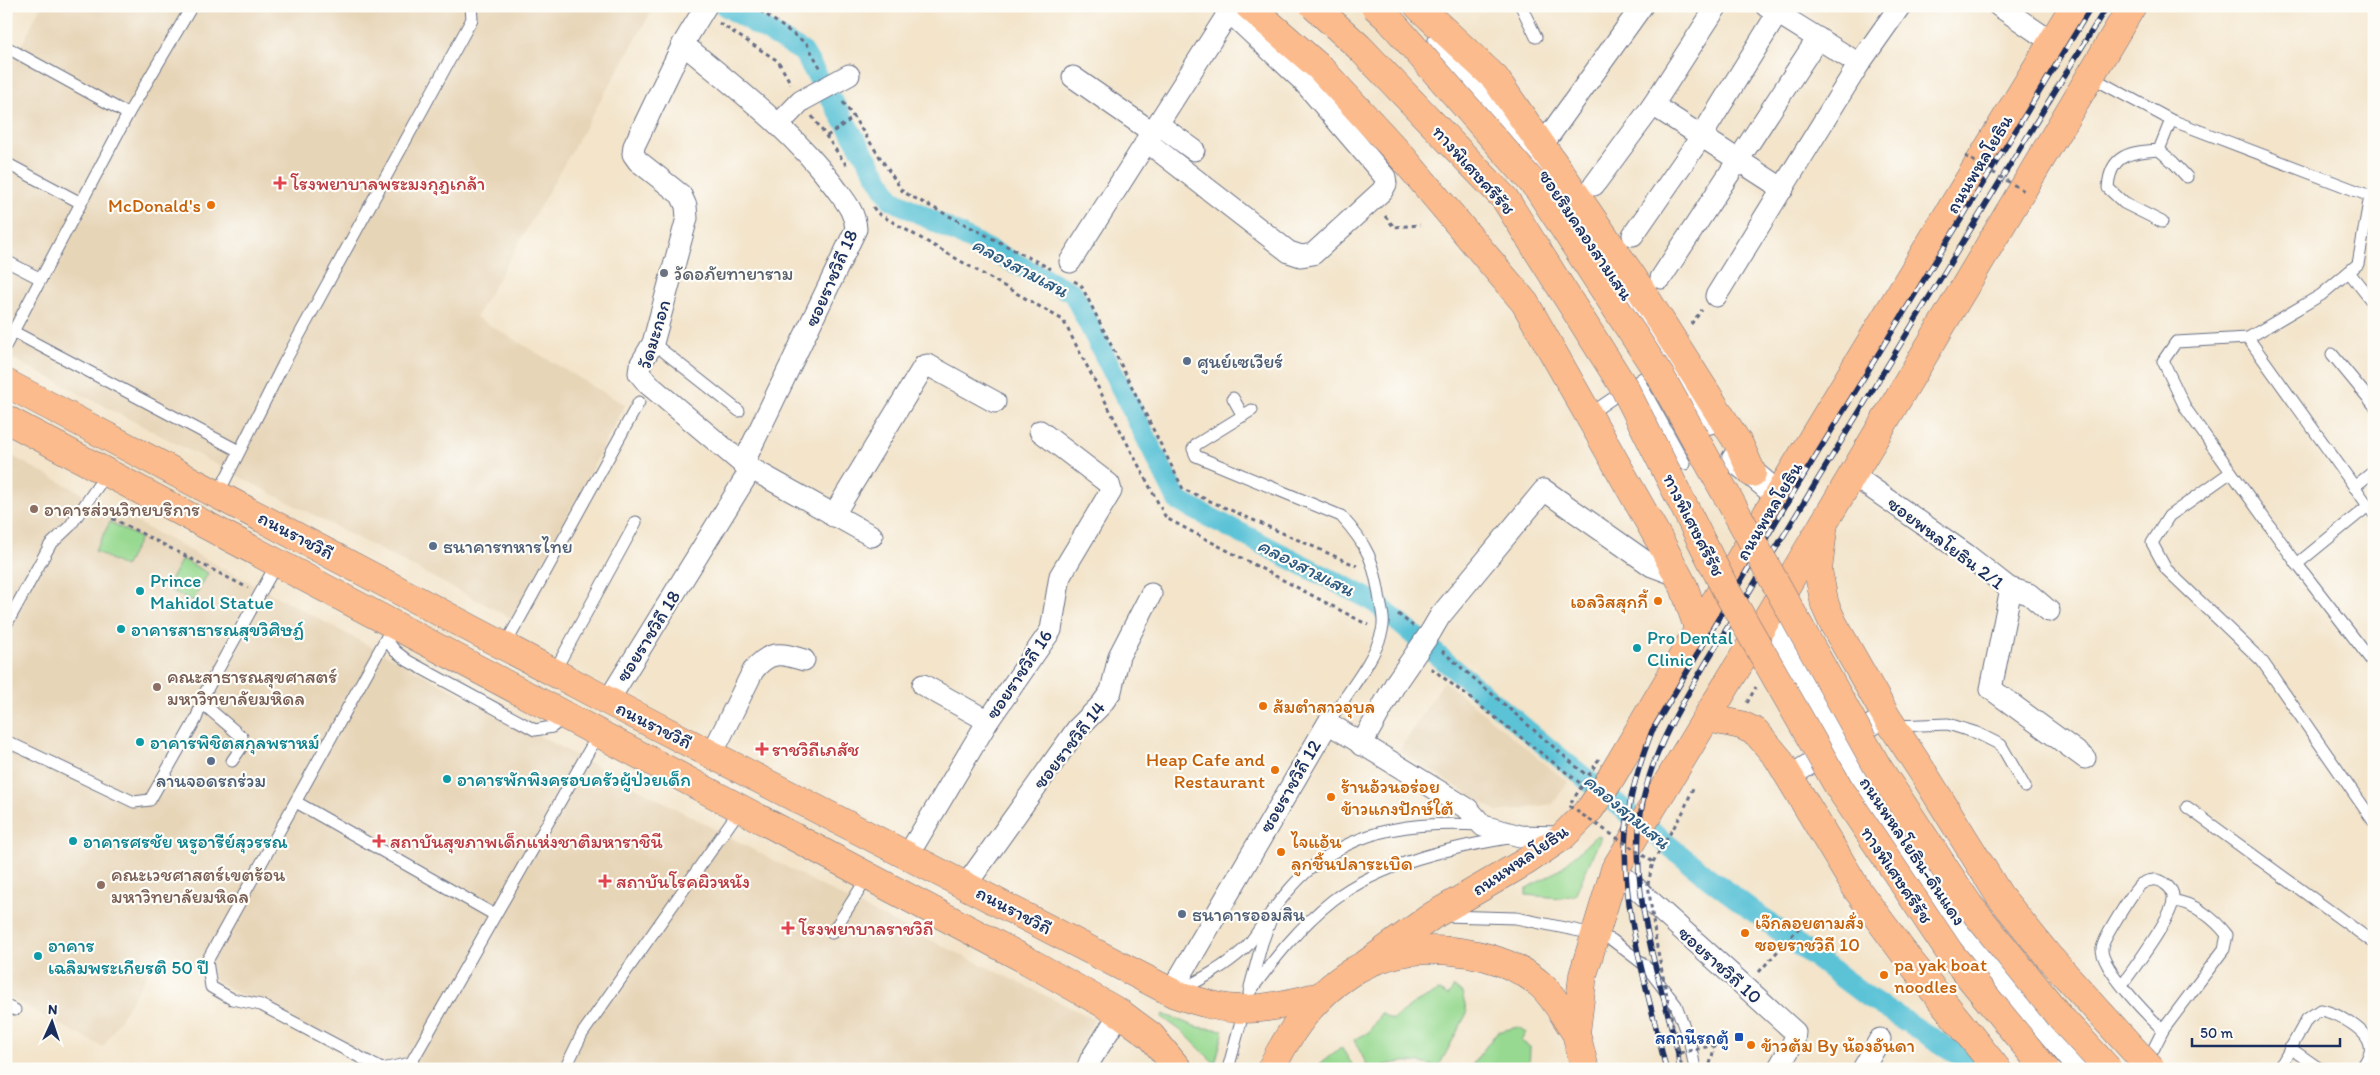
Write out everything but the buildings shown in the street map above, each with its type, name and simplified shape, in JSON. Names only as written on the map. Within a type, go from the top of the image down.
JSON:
[{"type":"main road","name":"ทางพิเศษศรีรัช","points":[[1314,6],[1359,47],[1505,200],[1625,389],[1726,590],[1838,786],[1950,953],[2045,1069]]},
{"type":"main road","name":"ทางพิเศษศรีรัช","points":[[1375,6],[1389,19],[1539,190],[1661,378],[1878,766],[1970,905],[2059,1016],[2108,1069]]},
{"type":"main road","points":[[1418,6],[1495,78],[1601,244],[1740,446],[1752,473]]},
{"type":"main road","name":"ถนนพหลโยธิน","points":[[1318,997],[1432,916],[1525,862],[1562,837],[1590,809],[1604,770],[1698,628],[2074,6]]},
{"type":"main road","points":[[1583,1066],[1576,1033],[1583,976],[1615,869],[1708,718],[2132,6]]},
{"type":"main road","points":[[1234,8],[1320,68],[1404,158],[1525,304],[1678,576],[1698,628]]},
{"type":"main road","name":"ถนนราชวิถี","points":[[6,383],[608,701],[1173,993],[1211,1005],[1246,1001],[1282,1005],[1318,997]]},
{"type":"main road","name":"ถนนราชวิถี","points":[[6,419],[277,562],[390,632],[599,733],[869,876],[1120,1014],[1151,1036],[1173,1065]]},
{"type":"main road","points":[[1824,523],[1818,570],[1825,605],[1833,623],[1890,721],[2000,895],[2049,957],[2151,1069]]},
{"type":"main road","points":[[1708,718],[1741,725],[1756,732],[1778,758],[1858,891],[1909,960],[1997,1069]]},
{"type":"main road","points":[[1367,963],[1409,950],[1441,948],[1485,956],[1516,969],[1542,986],[1576,1033]]},
{"type":"main road","points":[[1271,1069],[1283,1043],[1318,997]]},
{"type":"street","name":"ซอยริมคลองสามเสน","points":[[1406,6],[1486,91],[1573,213],[1601,244],[1669,360],[1730,454],[1778,495]]},
{"type":"street","points":[[1549,136],[1642,6]]},
{"type":"street","points":[[1594,186],[1653,105],[1717,6]]},
{"type":"street","points":[[1716,296],[1859,64],[1900,6]]},
{"type":"street","points":[[1999,6],[2053,43]]},
{"type":"street","points":[[1070,262],[1152,133],[1234,8],[1302,80],[1386,177],[1386,184],[1382,191],[1313,254],[1301,256],[1289,252],[1152,133],[1072,78]]},
{"type":"street","points":[[1633,235],[1701,137],[1775,9],[1859,64]]},
{"type":"street","points":[[683,44],[707,13]]},
{"type":"street","points":[[1661,278],[1818,38]]},
{"type":"street","name":"ซอยราชวิถี 18","points":[[608,701],[747,466],[856,229],[855,218],[849,207],[818,165],[780,124],[683,44]]},
{"type":"street","name":"วัดมะกอก","points":[[683,44],[634,146],[634,154],[638,161],[681,195],[686,206],[687,218],[653,343],[640,365],[639,373],[642,378],[747,466],[833,516],[872,536]]},
{"type":"street","points":[[780,124],[796,93],[827,79],[849,75]]},
{"type":"street","points":[[1653,105],[1783,190]]},
{"type":"street","points":[[1152,133],[1194,150]]},
{"type":"street","points":[[833,516],[926,365],[995,402]]},
{"type":"street","name":"ซอยราชวิถี 16","points":[[908,855],[988,721],[1051,630],[1060,576],[1111,491],[1109,484],[1040,431]]},
{"type":"street","name":"ซอยพหลโยธิน 2/1","points":[[1853,475],[1967,555],[2008,588],[2010,593],[1991,689],[2084,758]]},
{"type":"street","points":[[1362,745],[1398,681],[1440,616],[1544,490],[1652,566],[1678,576]]},
{"type":"street","points":[[2008,588],[2029,594],[2049,611]]},
{"type":"street","name":"ซอยราชวิถี 14","points":[[966,885],[1076,729],[1101,705],[1111,692],[1119,656],[1151,594]]},
{"type":"street","name":"ถนนพหลโยธิน-ดินแดง","points":[[1769,615],[1882,807],[1983,954],[2082,1069]]},
{"type":"street","points":[[712,754],[753,671],[762,659],[774,654],[787,655],[804,660]]},
{"type":"street","points":[[923,685],[988,721]]},
{"type":"street","points":[[1789,777],[1844,742],[1890,721]]},
{"type":"street","points":[[1328,723],[1468,810],[1481,825],[1520,836],[1562,837]]},
{"type":"street","name":"ซอยราชวิถี 12","points":[[1173,993],[1328,723]]},
{"type":"street","name":"ซอยราชวิถี 10","points":[[1615,869],[1795,1032],[1794,1041],[1778,1069]]},
{"type":"street","points":[[1088,1069],[1091,1060],[1120,1014]]},
{"type":"street","points":[[1864,1069],[1880,1039]]},
{"type":"lane","points":[[6,345],[128,114],[192,6]]},
{"type":"lane","points":[[218,494],[284,363],[472,19],[471,6]]},
{"type":"lane","points":[[1521,6],[1536,37]]},
{"type":"lane","points":[[6,47],[128,114]]},
{"type":"lane","points":[[2091,77],[2171,120],[2372,195],[2358,264],[2321,295],[2248,338],[2176,342],[2163,361],[2186,409],[2297,564],[2374,664]]},
{"type":"lane","points":[[2159,150],[2171,120]]},
{"type":"lane","points":[[2162,222],[2124,203],[2108,188],[2109,176],[2119,159],[2132,152],[2159,150],[2187,177]]},
{"type":"lane","points":[[6,163],[81,203]]},
{"type":"lane","points":[[6,261],[41,279]]},
{"type":"lane","points":[[2349,272],[2374,304]]},
{"type":"lane","points":[[14,332],[240,451]]},
{"type":"lane","points":[[2248,338],[2371,510],[2297,564]]},
{"type":"lane","points":[[653,343],[739,411]]},
{"type":"lane","points":[[2332,354],[2374,405]]},
{"type":"lane","points":[[1588,415],[1669,360]]},
{"type":"lane","points":[[1639,380],[1685,464]]},
{"type":"lane","name":"ซอยราชวิถี 12","points":[[1233,398],[1247,413],[1196,444],[1193,449],[1196,456],[1341,516],[1358,535],[1370,555],[1376,575],[1383,616],[1382,632],[1374,652],[1328,723]]},
{"type":"lane","points":[[504,646],[639,402]]},
{"type":"lane","points":[[2354,486],[2374,471]]},
{"type":"lane","points":[[2231,472],[2169,516],[2152,543],[2166,569],[2262,661],[2374,822]]},
{"type":"lane","points":[[6,625],[50,545],[70,526],[107,473]]},
{"type":"lane","points":[[554,672],[636,522]]},
{"type":"lane","points":[[6,740],[134,802],[142,803],[150,800],[196,719],[206,691],[277,562]]},
{"type":"lane","points":[[390,632],[207,961],[211,988],[232,999],[261,1005],[382,1069],[411,1062],[599,733]]},
{"type":"lane","points":[[202,703],[242,737],[243,745],[232,762]]},
{"type":"lane","points":[[1890,721],[1948,724],[1977,733],[2001,745],[2025,787]]},
{"type":"lane","points":[[296,802],[495,916]]},
{"type":"lane","points":[[2187,806],[2374,942]]},
{"type":"lane","points":[[565,1069],[582,1034],[741,808]]},
{"type":"lane","points":[[1173,993],[1214,973],[1245,949],[1276,906],[1312,868],[1348,844],[1393,828],[1436,823],[1481,825]]},
{"type":"lane","points":[[1246,1001],[1276,956],[1304,926],[1335,899],[1376,876],[1408,862],[1448,851],[1520,836]]},
{"type":"lane","points":[[832,933],[869,876]]},
{"type":"lane","points":[[2122,985],[2166,917],[2174,901],[2171,889],[2161,880],[2150,880],[2140,885],[2109,931],[2102,948],[2104,960],[2122,985],[2163,1030]]},
{"type":"lane","points":[[2144,1069],[2163,1030],[2224,949],[2227,942],[2227,935],[2221,927],[2184,901],[2174,901]]},
{"type":"lane","points":[[1228,1069],[1262,943],[1276,906]]},
{"type":"lane","points":[[1432,916],[1481,915],[1516,918],[1594,934],[1612,940],[1646,966],[1676,1005],[1690,1043],[1695,1069]]},
{"type":"lane","points":[[2279,1069],[2307,1019],[2320,1010],[2334,1012],[2365,1035],[2370,1043],[2370,1052],[2361,1069]]},
{"type":"lane","points":[[2290,1048],[2320,1069]]},
{"type":"path","points":[[754,6],[807,44],[827,79]]},
{"type":"path","points":[[707,13],[778,61],[796,93]]},
{"type":"path","points":[[852,174],[827,136],[854,117]]},
{"type":"path","points":[[1965,156],[2026,192]]},
{"type":"path","points":[[872,205],[877,213],[1063,320],[1166,518],[1382,632]]},
{"type":"path","points":[[1394,227],[1420,226]]},
{"type":"path","points":[[84,504],[260,594]]},
{"type":"path","points":[[1430,667],[1580,783]]},
{"type":"path","points":[[1604,770],[1569,806],[1653,862]]},
{"type":"path","points":[[1682,1069],[1656,942],[1648,884],[1653,862],[1684,812],[1694,786]]},
{"type":"path","points":[[1760,970],[1804,922]]},
{"type":"path","points":[[1680,1053],[1715,1045],[1709,1069]]},
{"type":"shaded area","name":"โรงพยาบาลพระมงกุฎเกล้า","points":[[41,6],[655,6],[476,317],[625,405],[513,619],[6,355],[6,42],[20,49]]},
{"type":"shaded area","points":[[6,453],[852,902],[1094,1019],[1073,1069],[371,1069],[162,950],[103,1047],[6,996]]},
{"type":"shaded area","points":[[1444,681],[1568,782],[1553,804],[1498,812],[1399,751]]},
{"type":"green space","points":[[110,522],[140,538],[125,567],[95,551]]},
{"type":"green space","points":[[182,559],[208,573],[193,601],[166,588]]},
{"type":"green space","points":[[1597,835],[1601,837],[1575,895],[1561,898],[1526,895],[1526,889],[1559,870]]},
{"type":"green space","points":[[1454,987],[1462,993],[1467,1013],[1438,1068],[1423,1063],[1407,1062],[1369,1069],[1354,1040],[1369,1032],[1381,1013],[1392,1020],[1414,1004],[1439,991],[1448,996]]},
{"type":"green space","points":[[1163,1014],[1197,1027],[1224,1030],[1215,1064],[1184,1033],[1162,1017]]},
{"type":"green space","points":[[1518,1027],[1526,1032],[1521,1041],[1530,1047],[1529,1069],[1469,1069],[1497,1032]]},
{"type":"green space","points":[[1341,1047],[1355,1069],[1315,1068]]},
{"type":"waterway","name":"คลองสามเสน","points":[[725,6],[803,52],[891,199],[1073,293],[1178,501],[1373,601],[1559,757],[1709,878],[1869,998],[1981,1069]]},
{"type":"railway","points":[[1666,1069],[1637,950],[1627,889],[1625,859],[1626,830],[1632,792],[1652,731],[1785,506],[2092,6]]},
{"type":"railway","points":[[1679,1069],[1678,1053],[1644,916],[1640,881],[1638,846],[1641,812],[1649,777],[1660,746],[1707,661],[2107,6]]},
{"type":"place","name":"โรงพยาบาลพระมงกุฎเกล้า","points":[[280,183]]},
{"type":"place","name":"McDonald's","points":[[211,205]]},
{"type":"place","name":"วัดอภัยทายาราม","points":[[664,273]]},
{"type":"place","name":"ศูนย์เซเวียร์","points":[[1187,361]]},
{"type":"place","name":"อาคารส่วนวิทยบริการ","points":[[34,509]]},
{"type":"place","name":"ธนาคารทหารไทย","points":[[433,546]]},
{"type":"place","name":"Prince Mahidol Statue","points":[[140,591]]},
{"type":"place","name":"เอลวิสสุกกี้","points":[[1658,601]]},
{"type":"place","name":"อาคารสาธารณสุขวิศิษฏ์","points":[[121,629]]},
{"type":"place","name":"Pro Dental Clinic","points":[[1637,648]]},
{"type":"place","name":"คณะสาธารณสุขศาสตร์ มหาวิทยาลัยมหิดล","points":[[157,687]]},
{"type":"place","name":"ส้มตำสาวอุบล","points":[[1263,706]]},
{"type":"place","name":"อาคารพิชิตสกุลพราหม์","points":[[140,742]]},
{"type":"place","name":"ราชวิถีเภสัช","points":[[762,749]]},
{"type":"place","name":"ลานจอดรถร่วม","points":[[211,761]]},
{"type":"place","name":"Heap Cafe and Restaurant","points":[[1275,770]]},
{"type":"place","name":"อาคารพักพิงครอบครัวผู้ป่วยเด็ก","points":[[447,779]]},
{"type":"place","name":"ร้านอ้วนอร่อย ข้าวแกงปักษ์ใต้","points":[[1331,797]]},
{"type":"place","name":"อาคารศรชัย หรูอารีย์สุวรรณ","points":[[73,841]]},
{"type":"place","name":"สถาบันสุขภาพเด็กแห่งชาติมหาราชินี","points":[[379,841]]},
{"type":"place","name":"ไจแอ้น ลูกชิ้นปลาระเบิด","points":[[1281,852]]},
{"type":"place","name":"สถาบันโรคผิวหนัง","points":[[605,881]]},
{"type":"place","name":"คณะเวชศาสตร์เขตร้อน มหาวิทยาลัยมหิดล","points":[[101,885]]},
{"type":"place","name":"ธนาคารออมสิน","points":[[1182,914]]},
{"type":"place","name":"โรงพยาบาลราชวิถี","points":[[788,928]]},
{"type":"place","name":"เจ๊กลอยตามสั่ง ซอยราชวิถี 10","points":[[1745,933]]},
{"type":"place","name":"อาคาร เฉลิมพระเกียรติ 50 ปี","points":[[38,956]]},
{"type":"place","name":"pa yak boat noodles","points":[[1884,975]]},
{"type":"place","name":"สถานีรถตู้","points":[[1739,1037]]},
{"type":"place","name":"ข้าวต้ม By น้องอันดา","points":[[1751,1045]]}]
